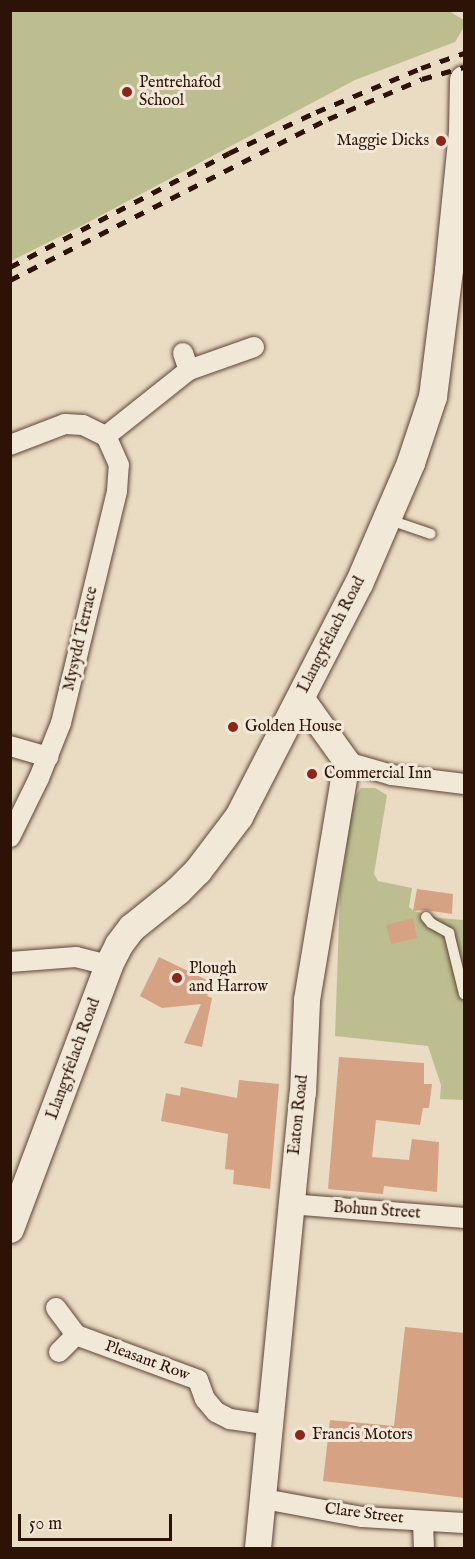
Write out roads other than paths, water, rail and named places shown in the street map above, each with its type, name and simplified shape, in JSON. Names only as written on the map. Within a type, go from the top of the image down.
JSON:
[{"type":"main road","name":"Llangyfelach Road","points":[[10,1229],[109,965],[132,928],[178,891],[218,848],[239,817],[359,584],[414,454],[433,397],[452,285],[464,133],[465,80]]},
{"type":"street","points":[[10,445],[64,424],[83,425],[106,436],[186,362],[254,347]]},
{"type":"street","name":"Mysydd Terrace","points":[[10,837],[48,757],[61,723],[117,491],[119,465],[106,436]]},
{"type":"street","points":[[301,698],[347,762],[392,775],[465,784]]},
{"type":"street","points":[[10,746],[48,757]]},
{"type":"street","name":"Eaton Road","points":[[258,1548],[290,1204],[303,1093],[308,1000],[347,762]]},
{"type":"street","points":[[10,962],[76,957],[109,965]]},
{"type":"street","name":"Bohun Street","points":[[290,1204],[465,1218]]},
{"type":"street","points":[[56,1308],[76,1335],[59,1352]]},
{"type":"street","name":"Pleasant Row","points":[[76,1335],[198,1380],[205,1399],[216,1412],[230,1419],[270,1425]]},
{"type":"street","name":"Clare Street","points":[[264,1499],[362,1517],[465,1523]]},
{"type":"street","points":[[423,1521],[424,1548]]},
{"type":"lane","points":[[387,519],[431,534]]},
{"type":"lane","points":[[426,917],[430,923],[449,933],[465,994]]},
{"type":"railway","points":[[10,267],[229,153],[316,112],[421,68],[464,53]]},
{"type":"railway","points":[[10,280],[328,119],[422,79],[464,67]]},
{"type":"place","name":"Pentrehafod School","points":[[127,92]]},
{"type":"place","name":"Maggie Dicks","points":[[441,141]]},
{"type":"place","name":"Golden House","points":[[233,727]]},
{"type":"place","name":"Commercial Inn","points":[[312,774]]},
{"type":"place","name":"Plough and Harrow","points":[[177,978]]},
{"type":"place","name":"Francis Motors","points":[[300,1435]]}]
